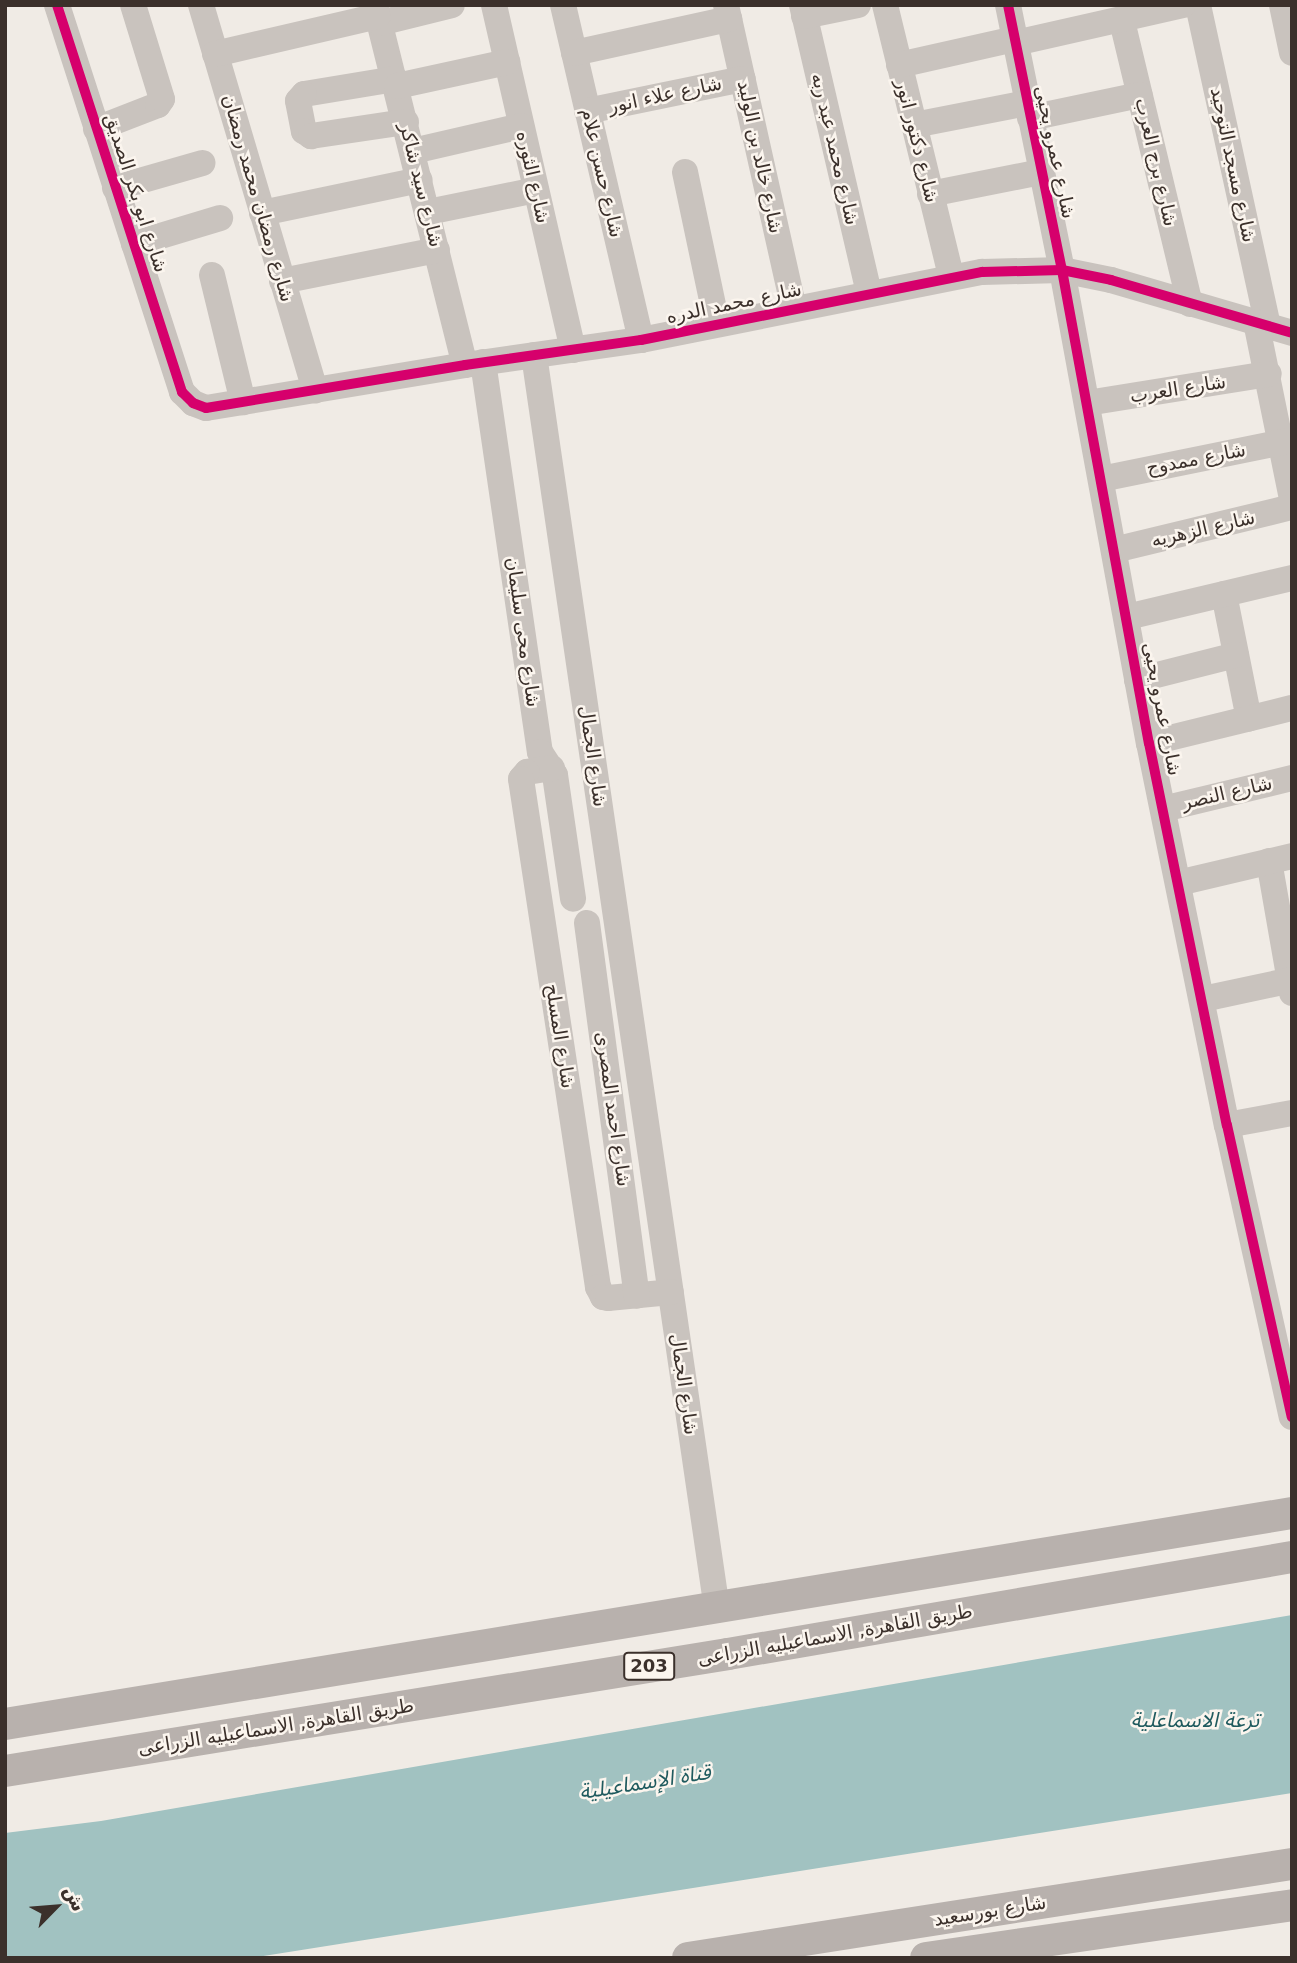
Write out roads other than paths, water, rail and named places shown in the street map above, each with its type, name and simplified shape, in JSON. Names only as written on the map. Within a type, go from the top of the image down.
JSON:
[{"type":"main road","name":"203","points":[[5,1724],[717,1610],[1292,1513]]},
{"type":"main road","name":"طريق القاهرة, الاسماعيليه الزراعى","points":[[5,1771],[742,1651],[1292,1557]]},
{"type":"main road","name":"شارع بورسعيد","points":[[688,1958],[1292,1864]]},
{"type":"main road","name":"شارع بورسعيد","points":[[926,1958],[963,1955],[1292,1905]]},
{"type":"street","name":"شارع ابو بكر الصديق","points":[[57,5],[182,392]]},
{"type":"street","points":[[96,129],[169,102],[161,95],[133,5]]},
{"type":"street","name":"شارع رمضان محمد رمضان","points":[[201,5],[315,390]]},
{"type":"street","points":[[215,54],[378,15],[452,5]]},
{"type":"street","name":"شارع الثوره","points":[[494,5],[573,350]]},
{"type":"street","name":"شارع حسن علام","points":[[563,5],[641,340]]},
{"type":"street","points":[[803,10],[858,5]]},
{"type":"street","name":"شارع دكتور انور","points":[[885,5],[951,276]]},
{"type":"street","name":"شارع عمرو يحيى","points":[[1007,5],[1062,270],[1149,743],[1227,1125],[1292,1417]]},
{"type":"street","points":[[898,65],[1183,5]]},
{"type":"street","name":"شارع مسجد التوحيد","points":[[1198,5],[1272,327],[1269,374],[1286,441],[1292,499]]},
{"type":"street","points":[[1282,5],[1292,53]]},
{"type":"street","name":"شارع محمد عبد ربه","points":[[803,10],[869,293]]},
{"type":"street","points":[[575,53],[727,12]]},
{"type":"street","name":"شارع خالد بن الوليد","points":[[727,12],[794,309]]},
{"type":"street","name":"شارع سيد شاكر","points":[[378,15],[437,250],[474,363]]},
{"type":"street","name":"شارع برج العرب","points":[[1128,15],[1140,95],[1190,304]]},
{"type":"street","points":[[406,122],[311,136],[304,131],[298,102],[304,94],[396,82],[507,62]]},
{"type":"street","name":"شارع علاء انور","points":[[587,111],[743,79]]},
{"type":"street","points":[[914,125],[1140,95]]},
{"type":"street","points":[[413,150],[522,126]]},
{"type":"street","points":[[116,188],[202,163]]},
{"type":"street","points":[[685,172],[717,324]]},
{"type":"street","points":[[930,194],[1041,172]]},
{"type":"street","points":[[262,213],[420,180]]},
{"type":"street","points":[[428,212],[536,190]]},
{"type":"street","points":[[134,244],[220,219]]},
{"type":"street","points":[[282,281],[437,250]]},
{"type":"street","name":"شارع محمد الدره","points":[[182,392],[193,403],[206,408],[474,363],[641,340],[951,276],[982,272],[1062,270],[1111,280],[1272,327]]},
{"type":"street","points":[[212,275],[243,402]]},
{"type":"street","name":"شارع الجمال","points":[[534,355],[717,1610]]},
{"type":"street","name":"شارع محى سليمان","points":[[474,363],[540,752],[552,768],[572,899]]},
{"type":"street","name":"شارع العرب","points":[[1087,403],[1269,374]]},
{"type":"street","name":"شارع ممدوح","points":[[1101,479],[1286,441]]},
{"type":"street","name":"شارع الزهريه","points":[[1114,550],[1292,508]]},
{"type":"street","points":[[1127,617],[1292,578]]},
{"type":"street","points":[[1224,594],[1249,719]]},
{"type":"street","points":[[1137,680],[1236,655]]},
{"type":"street","points":[[1149,743],[1292,708]]},
{"type":"street","name":"شارع المسلح","points":[[552,768],[527,772],[521,779],[599,1292],[608,1298],[637,1296]]},
{"type":"street","name":"شارع النصر","points":[[1163,809],[1292,778]]},
{"type":"street","points":[[1178,883],[1281,858],[1291,984],[1203,999]]},
{"type":"street","points":[[540,905],[612,892]]},
{"type":"street","name":"شارع احمد المصرى","points":[[587,923],[637,1296]]},
{"type":"street","points":[[560,1036],[602,1029]]},
{"type":"street","points":[[611,1096],[642,1093]]},
{"type":"street","points":[[1227,1125],[1292,1113]]},
{"type":"street","points":[[580,1167],[651,1158]]},
{"type":"street","points":[[637,1296],[671,1292]]},
{"type":"water","name":"ترعة الاسماعلية","points":[[1292,1615],[1292,1793],[251,1958],[5,1958],[5,1833],[101,1821]]},
{"type":"water label","name":"قناة الإسماعيلية","points":[[645,1782]]}]
